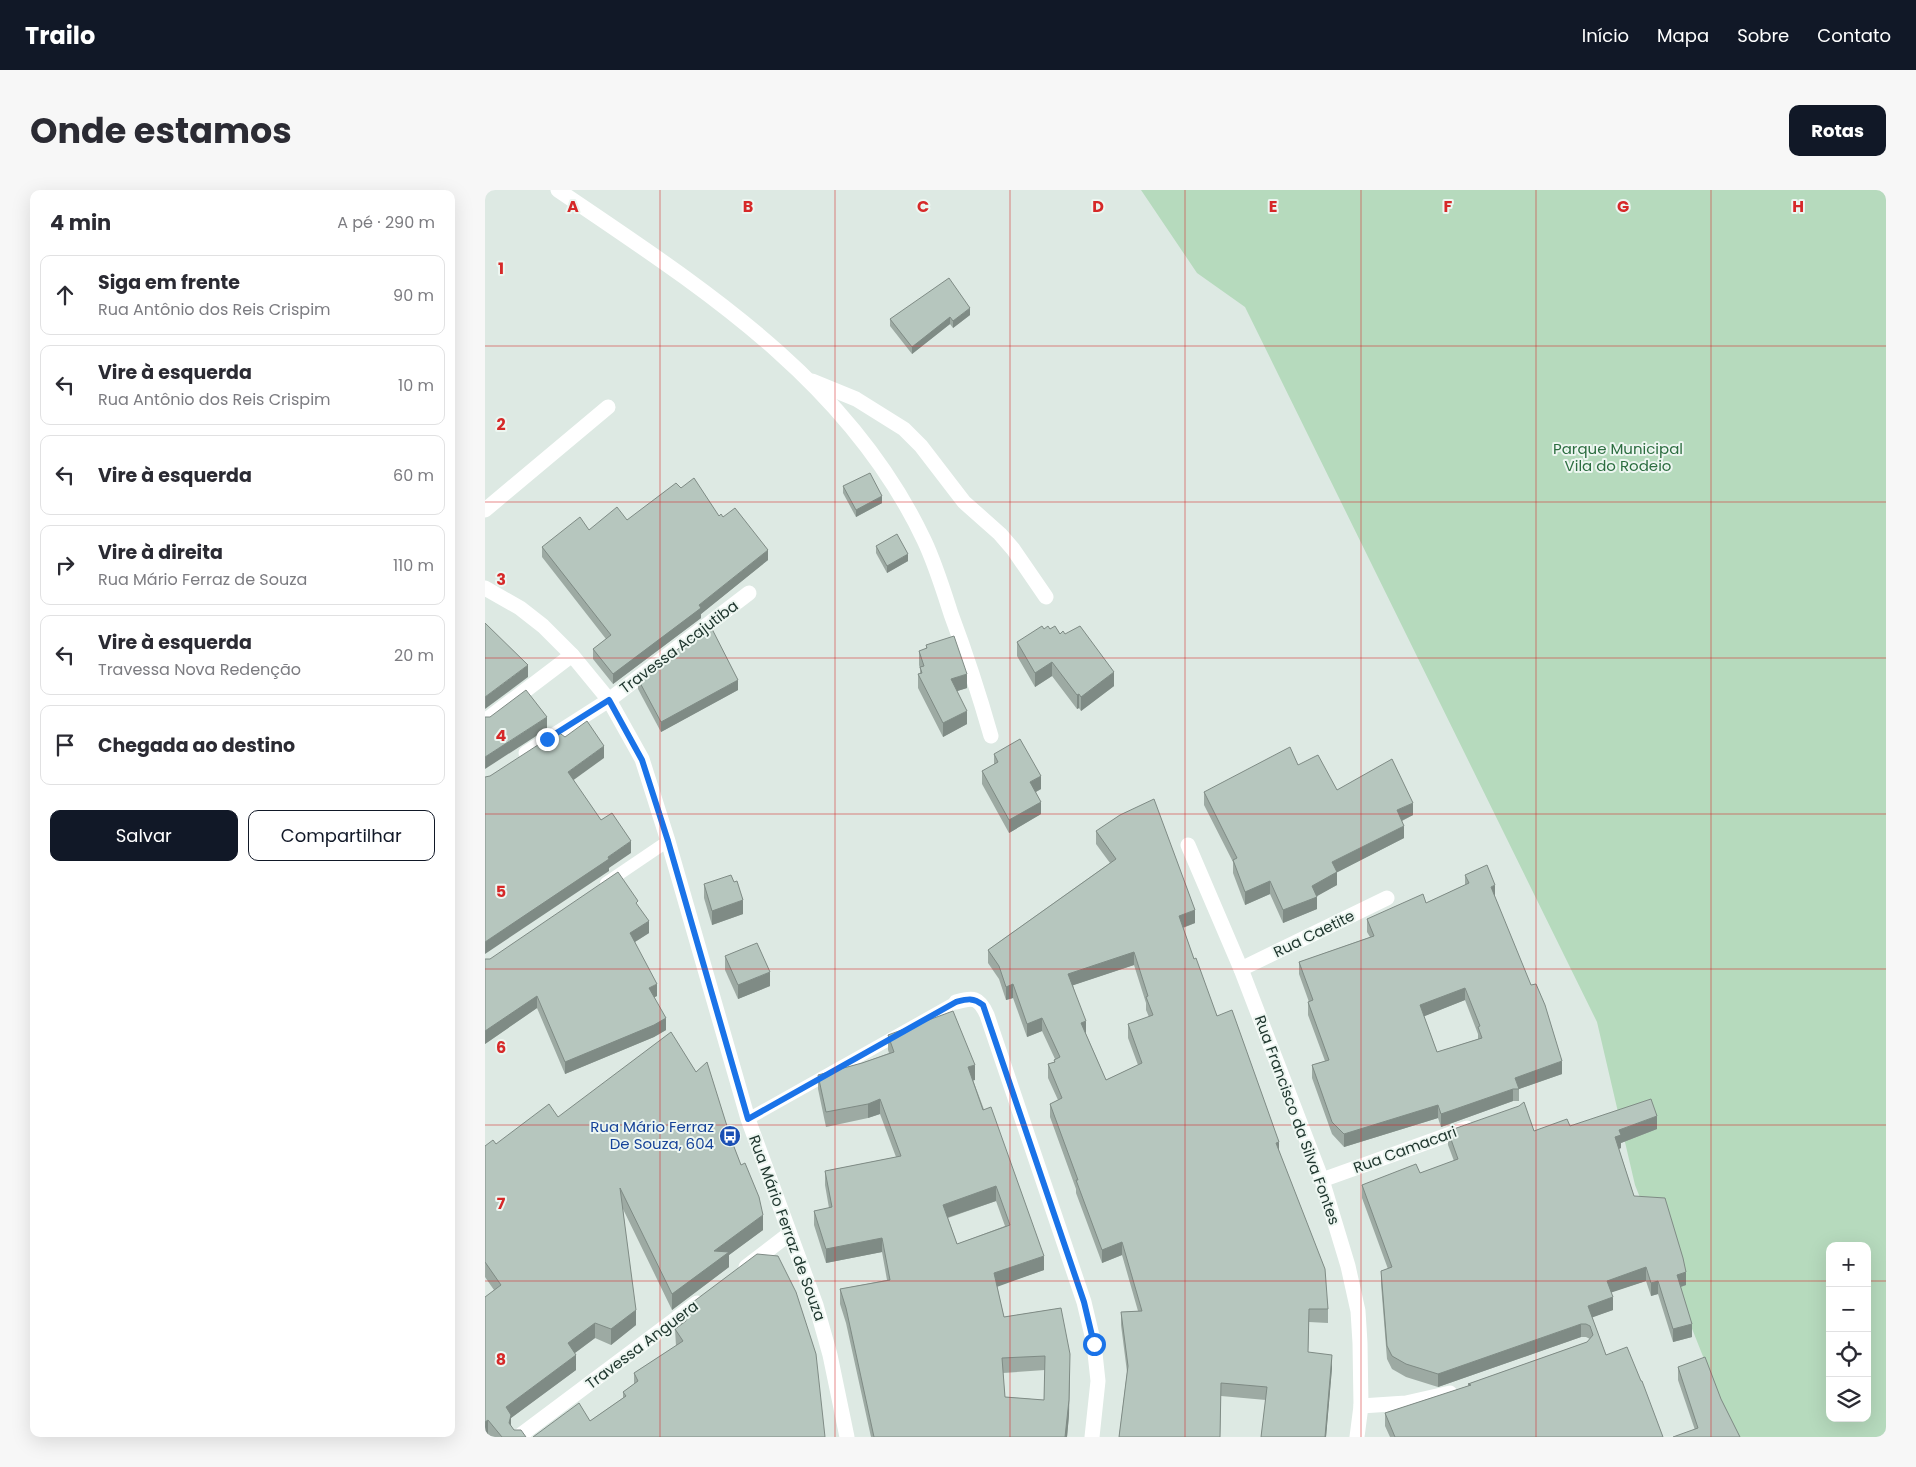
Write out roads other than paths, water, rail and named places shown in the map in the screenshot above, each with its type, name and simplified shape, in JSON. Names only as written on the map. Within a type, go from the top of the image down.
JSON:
[{"type":"street","points":[[558,190],[675,269],[787,358],[852,428],[877,459],[924,540],[976,685],[991,736]]},
{"type":"street","points":[[810,381],[856,399],[904,429],[921,446],[964,502],[1000,534],[1013,549],[1046,597]]},
{"type":"street","points":[[485,510],[608,406]]},
{"type":"street","name":"Rua Mário Ferraz de Souza","points":[[485,588],[520,608],[543,626],[572,654],[609,700],[642,760],[668,841],[748,1119],[789,1234],[805,1272],[826,1339],[847,1437]]},
{"type":"street","name":"Travessa Acajutiba","points":[[516,760],[609,700],[749,593]]},
{"type":"street","points":[[485,720],[572,654]]},
{"type":"street","name":"Rua Francisco da Silva Fontes","points":[[1189,845],[1241,969],[1322,1180],[1348,1266],[1358,1311],[1361,1406],[1357,1437]]},
{"type":"street","name":"Rua Caetite","points":[[1241,969],[1387,898]]},
{"type":"street","points":[[956,1002],[970,998],[977,1000],[983,1005],[1084,1302],[1094,1344],[1098,1381],[1092,1437]]},
{"type":"street","name":"Rua Camacari","points":[[1322,1180],[1479,1123]]},
{"type":"street","points":[[733,1276],[789,1234]]},
{"type":"street","name":"Travessa Anguera","points":[[519,1437],[709,1294]]},
{"type":"street","points":[[1361,1406],[1406,1403],[1443,1396],[1462,1389]]},
{"type":"lane","points":[[597,888],[668,841]]},
{"type":"lane","points":[[748,1119],[956,1002]]},
{"type":"place","name":"Rua Mário Ferraz De Souza, 604","points":[[730,1136]]},
{"type":"park label","name":"Parque Municipal Vila do Rodeio","points":[[1618,458]]}]
